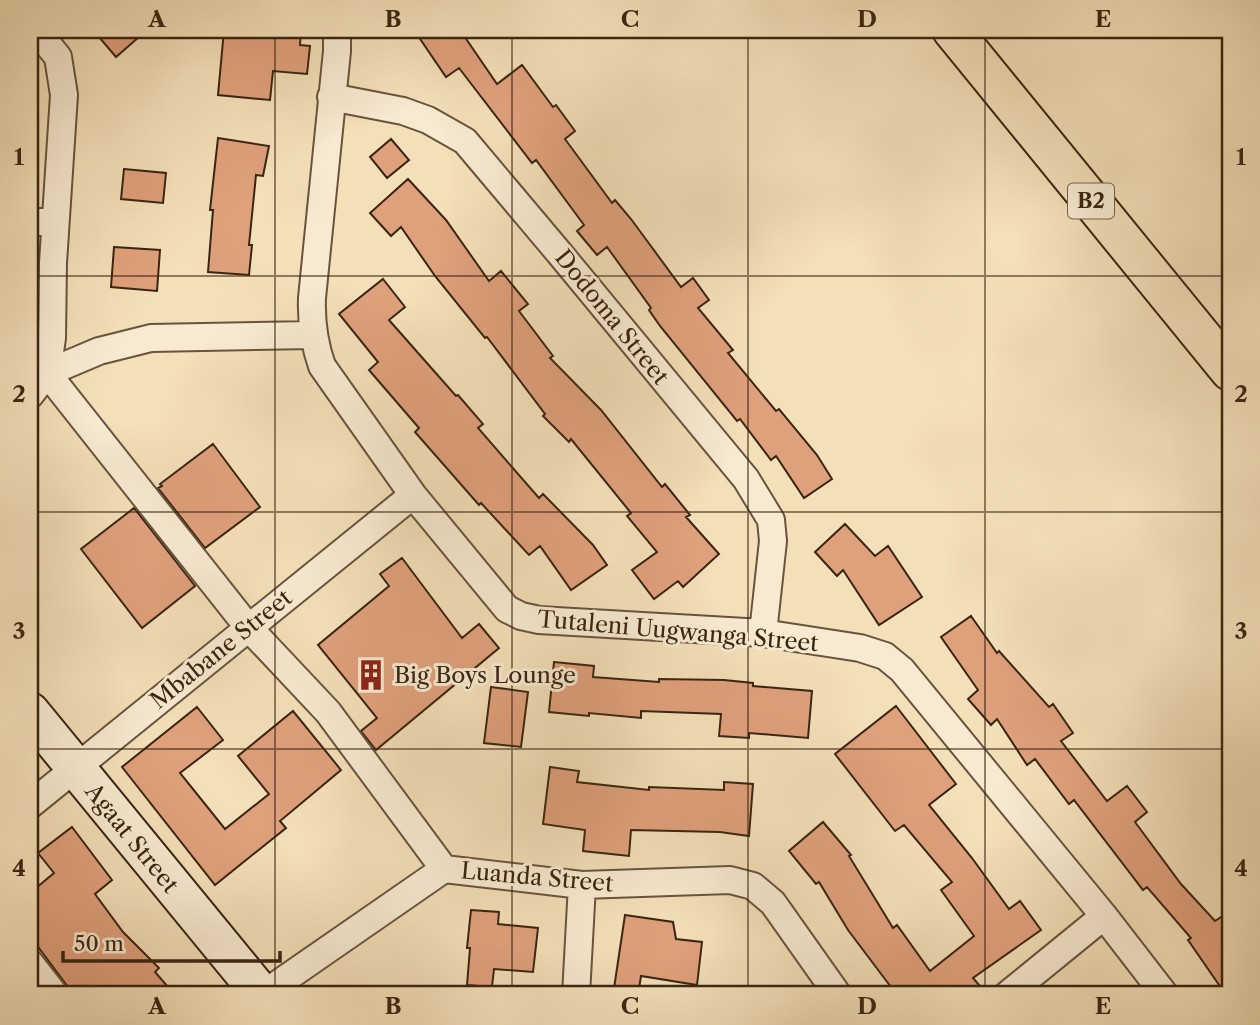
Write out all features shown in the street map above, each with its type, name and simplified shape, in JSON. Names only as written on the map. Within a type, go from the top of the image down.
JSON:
[{"type":"highway","name":"B2","points":[[952,30],[1230,371]]},
{"type":"highway","name":"B2","points":[[970,30],[1230,349]]},
{"type":"street","points":[[36,30],[58,57],[64,95],[43,222],[52,338],[47,373],[248,627],[328,712],[444,869]]},
{"type":"street","name":"Tutaleni Uugwanga Street","points":[[337,30],[312,298],[313,335],[322,366],[413,495],[508,609],[521,616],[562,622],[763,634],[860,649],[885,656],[902,670],[1104,916],[1165,995]]},
{"type":"street","name":"Dodoma Street","points":[[331,97],[403,111],[428,120],[465,141],[746,479],[771,520],[773,562],[763,634]]},
{"type":"street","points":[[30,395],[47,373],[99,351],[150,338],[313,335]]},
{"type":"street","name":"Mbabane Street","points":[[30,805],[413,495]]},
{"type":"street","name":"Agaat Street","points":[[30,712],[262,995]]},
{"type":"street","name":"Luanda Street","points":[[262,995],[444,869],[582,885],[730,880],[753,886],[773,903],[838,995]]},
{"type":"street","points":[[576,995],[582,885]]},
{"type":"street","points":[[1007,995],[1104,916]]},
{"type":"street","points":[[30,963],[55,995]]},
{"type":"building","points":[[93,30],[147,30],[116,57]]},
{"type":"building","points":[[224,30],[301,30],[300,45],[310,46],[307,74],[273,71],[270,100],[218,95]]},
{"type":"building","points":[[414,30],[460,30],[497,84],[522,65],[553,107],[556,105],[575,131],[565,139],[612,203],[615,200],[631,219],[681,287],[693,278],[709,300],[698,308],[733,350],[728,353],[817,455],[832,479],[804,498],[776,456],[771,460],[740,419],[737,421],[660,326],[649,310],[651,308],[607,247],[597,255],[577,231],[584,225],[536,160],[532,163],[459,68],[446,77]]},
{"type":"building","points":[[218,138],[269,146],[263,176],[256,175],[249,275],[208,272],[213,210],[210,210]]},
{"type":"building","points":[[391,139],[409,160],[387,178],[370,157]]},
{"type":"building","points":[[124,169],[166,173],[163,203],[121,199]]},
{"type":"building","points":[[408,179],[446,220],[489,281],[501,271],[528,304],[519,311],[553,356],[550,358],[601,410],[662,487],[665,484],[690,515],[686,517],[719,554],[683,587],[678,581],[654,599],[632,570],[657,552],[627,516],[631,513],[571,439],[569,442],[543,416],[545,414],[487,337],[485,338],[435,276],[401,227],[391,236],[370,213]]},
{"type":"building","points":[[114,247],[160,250],[157,291],[111,287]]},
{"type":"building","points":[[383,279],[405,307],[389,320],[483,424],[478,428],[539,498],[543,494],[593,545],[607,565],[571,590],[540,546],[529,555],[481,503],[479,505],[415,432],[419,428],[369,370],[378,362],[339,314]]},
{"type":"building","points":[[213,444],[260,507],[205,548],[158,488]]},
{"type":"building","points":[[134,508],[195,586],[142,628],[81,549]]},
{"type":"building","points":[[845,524],[875,556],[888,546],[922,597],[879,625],[843,570],[837,576],[815,552]]},
{"type":"building","name":"Big Boys Lounge","points":[[402,558],[462,638],[479,624],[499,648],[376,750],[361,731],[377,718],[318,645],[389,586],[380,574]]},
{"type":"building","points":[[971,616],[997,653],[999,651],[1049,707],[1053,704],[1073,733],[1061,741],[1107,801],[1127,786],[1147,812],[1135,822],[1181,884],[1215,921],[1230,911],[1230,995],[1226,995],[1188,940],[1191,938],[1147,887],[1143,890],[1074,800],[1069,804],[1035,759],[1027,765],[997,719],[991,725],[968,699],[978,690],[941,637]]},
{"type":"building","points":[[554,662],[594,666],[593,677],[659,682],[659,679],[724,680],[753,683],[753,686],[812,691],[808,738],[749,733],[749,738],[719,736],[721,714],[641,711],[641,718],[549,712]]},
{"type":"building","points":[[491,687],[528,692],[521,747],[484,743]]},
{"type":"building","points":[[896,706],[956,784],[929,805],[1009,909],[1020,901],[1041,930],[973,978],[979,985],[967,995],[897,995],[848,930],[819,882],[816,884],[789,851],[823,822],[851,855],[849,856],[893,928],[897,925],[930,971],[974,936],[941,890],[952,882],[904,825],[895,831],[835,754]]},
{"type":"building","points":[[197,707],[223,740],[180,773],[225,829],[269,794],[238,756],[293,711],[341,770],[280,821],[286,828],[215,885],[122,767]]},
{"type":"building","points":[[550,767],[579,771],[577,782],[649,790],[649,787],[724,790],[724,782],[753,784],[749,836],[720,832],[631,830],[629,856],[583,851],[585,830],[543,824]]},
{"type":"building","points":[[72,827],[112,880],[95,894],[123,932],[159,968],[155,972],[175,995],[74,995],[30,936],[30,893],[54,873],[38,853]]},
{"type":"building","points":[[471,910],[499,912],[498,924],[538,928],[533,972],[494,969],[492,987],[467,985]]},
{"type":"building","points":[[625,915],[673,922],[676,939],[702,942],[697,985],[641,976],[638,995],[613,995]]},
{"type":"place","name":"Big Boys Lounge","points":[[371,675]]}]
